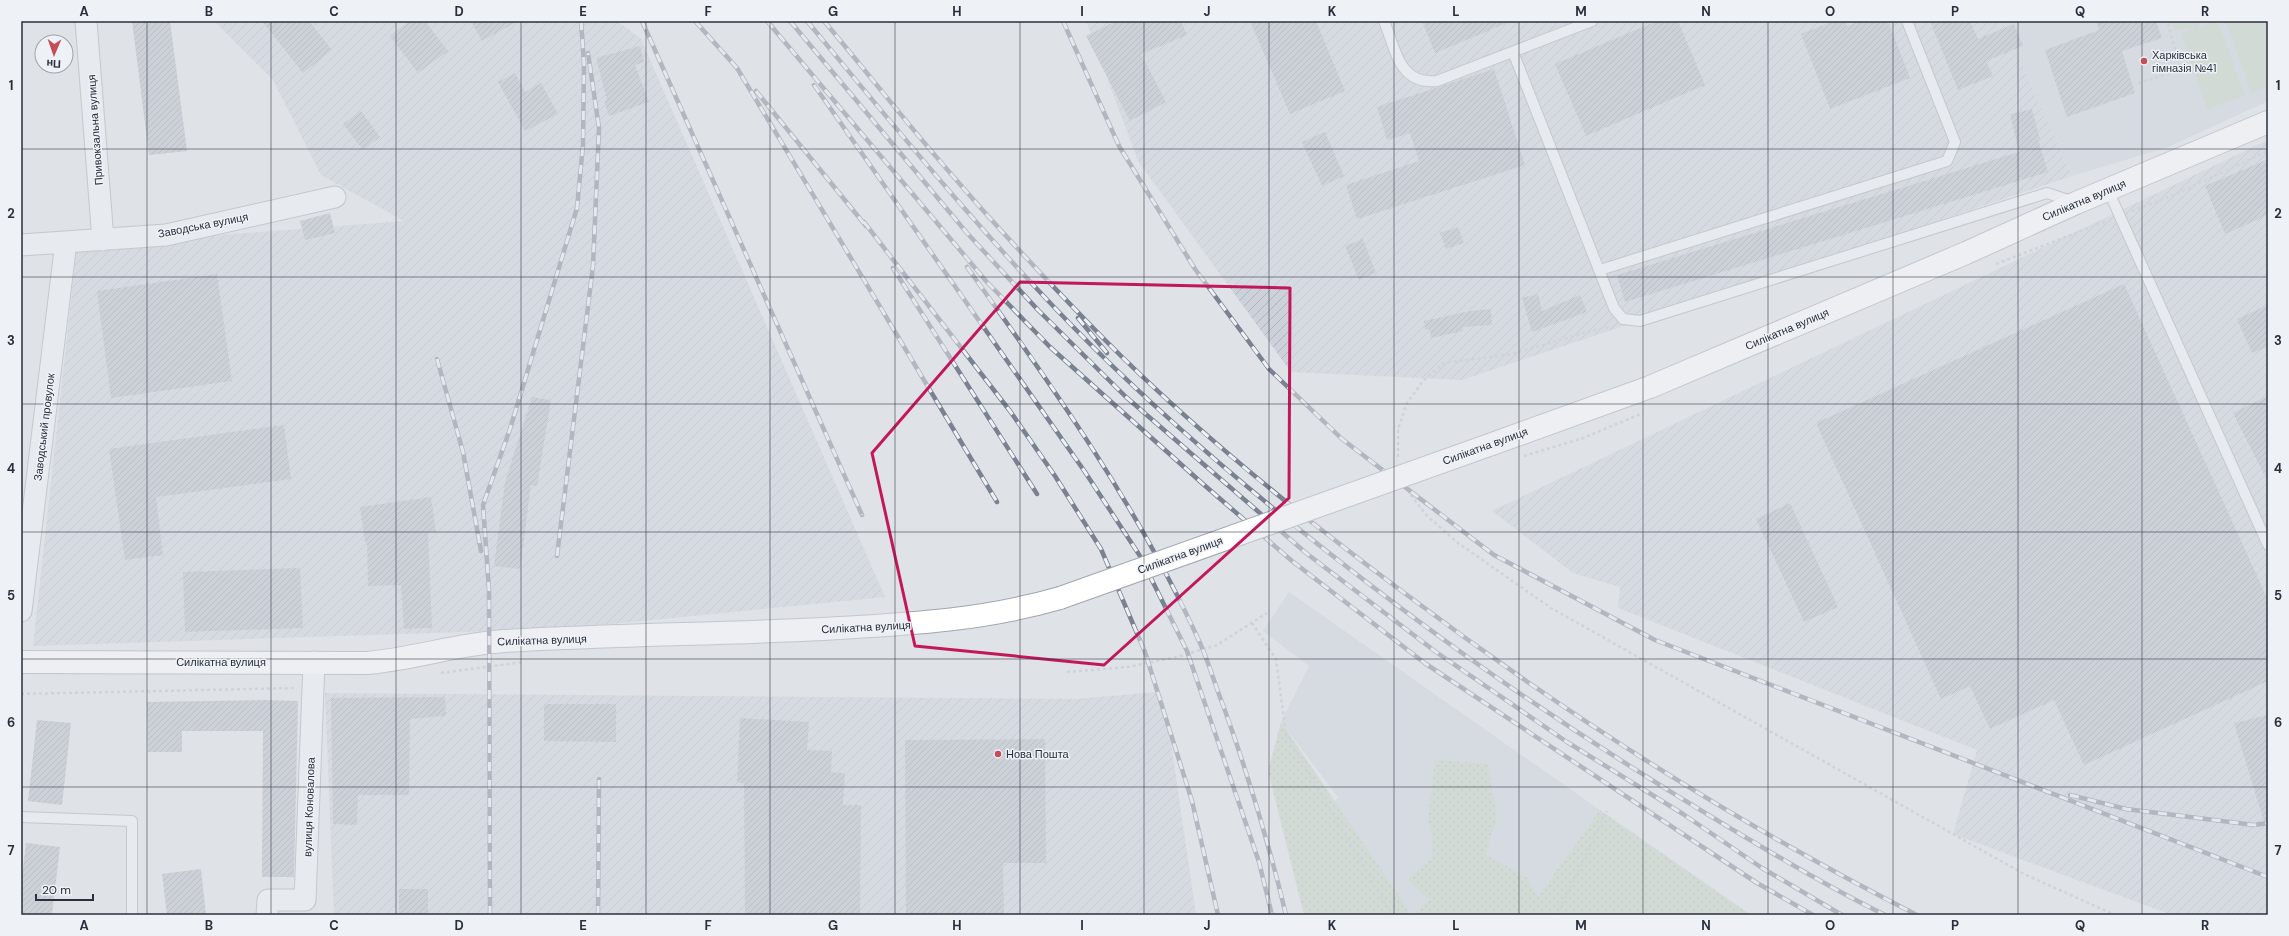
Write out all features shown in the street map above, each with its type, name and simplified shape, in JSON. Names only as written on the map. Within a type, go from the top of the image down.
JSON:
[{"type":"main road","name":"Силікатна вулиця","points":[[21,662],[384,662],[478,643],[918,624],[993,615],[1060,598],[1650,387],[1966,253],[2076,203],[2268,122]]},
{"type":"street","name":"Привокзальна вулиця","points":[[86,21],[103,240]]},
{"type":"street","name":"Заводська вулиця","points":[[21,245],[166,235],[335,197]]},
{"type":"street","name":"Заводський провулок","points":[[21,611],[66,242]]},
{"type":"street","name":"вулиця Коновалова","points":[[267,915],[268,900],[305,900],[314,662]]},
{"type":"lane","points":[[1384,21],[1404,70],[1414,79],[1426,83],[1437,81],[1592,21]]},
{"type":"lane","points":[[1600,270],[1947,161],[1955,142],[1907,21]]},
{"type":"lane","points":[[1513,52],[1614,308],[1623,319],[1640,321],[2047,193],[2076,203]]},
{"type":"lane","points":[[2108,190],[2268,545]]},
{"type":"lane","points":[[21,817],[132,821],[132,915]]},
{"type":"path","points":[[2138,83],[2181,70],[2167,21]]},
{"type":"path","points":[[1398,464],[1398,428],[1407,404],[1423,380],[1444,363],[1512,354],[1590,331],[1640,321]]},
{"type":"path","points":[[1409,493],[1427,516],[1458,544],[1551,608],[2024,874],[2115,915]]},
{"type":"path","points":[[1067,672],[1128,667],[1177,657],[1217,645],[1267,613]]},
{"type":"path","points":[[1252,623],[1276,660],[1286,734],[1392,915]]},
{"type":"path","points":[[1557,915],[1607,811]]},
{"type":"highlighted area","points":[[1020,282],[1290,288],[1289,498],[1104,665],[915,646],[872,453]]},
{"type":"shaded area","points":[[214,21],[617,21],[641,39],[885,597],[560,629],[33,646],[77,246],[404,221],[321,175],[273,80]]},
{"type":"shaded area","points":[[1086,21],[2002,21],[2072,176],[1462,380],[1291,372],[1138,161]]},
{"type":"shaded area","name":"Харківська гімназія №41","points":[[2002,21],[2268,21],[2268,101],[2168,147],[2072,176]]},
{"type":"shaded area","points":[[2268,140],[2268,915],[2172,915],[1953,834],[1977,750],[1618,608],[1620,587],[1573,573],[1492,511]]},
{"type":"shaded area","points":[[1289,592],[1600,810],[1541,898],[1470,864],[1412,915],[1332,806],[1338,797],[1281,722],[1309,666],[1263,631]]},
{"type":"shaded area","points":[[1158,692],[1169,729],[1196,915],[334,915],[325,693],[1077,699]]},
{"type":"green space","points":[[2172,21],[2197,21],[2199,27],[2218,21],[2245,96],[2207,109],[2181,33],[2195,27],[2173,31]]},
{"type":"green space","points":[[2226,21],[2268,21],[2268,87],[2251,93]]},
{"type":"green space","points":[[1281,722],[1412,915],[1304,915],[1268,771]]},
{"type":"green space","points":[[1435,760],[1488,764],[1497,818],[1485,854],[1527,878],[1538,897],[1600,810],[1751,915],[1412,915],[1429,900],[1408,879],[1432,858],[1432,837],[1428,820]]},
{"type":"building","points":[[132,21],[170,21],[187,151],[149,155]]},
{"type":"building","points":[[262,21],[309,21],[332,50],[303,73]]},
{"type":"building","points":[[409,21],[425,21],[448,51],[418,73],[390,36]]},
{"type":"building","points":[[471,21],[518,21],[482,41]]},
{"type":"building","points":[[1116,21],[1181,21],[1187,35],[1141,54],[1166,102],[1130,121],[1086,36]]},
{"type":"building","points":[[1250,21],[1316,21],[1345,91],[1290,114]]},
{"type":"building","points":[[1422,21],[1512,21],[1435,53]]},
{"type":"building","points":[[1657,21],[1678,21],[1705,85],[1586,136],[1555,64]]},
{"type":"building","points":[[1834,21],[1845,21],[1847,26],[1860,21],[1888,21],[1910,78],[1830,109],[1801,34]]},
{"type":"building","points":[[1930,21],[1970,21],[1978,39],[2014,24],[2023,46],[1986,61],[1993,76],[1958,90]]},
{"type":"building","points":[[2096,21],[2156,21],[2162,38],[2122,51],[2135,93],[2067,117],[2045,50],[2099,30]]},
{"type":"building","points":[[640,46],[644,62],[635,65],[649,102],[609,116],[604,101],[607,100],[596,58]]},
{"type":"building","points":[[1494,69],[1525,165],[1357,219],[1346,185],[1419,161],[1410,133],[1387,140],[1377,107]]},
{"type":"building","points":[[515,73],[525,92],[541,83],[558,114],[525,131],[498,82]]},
{"type":"building","points":[[2032,109],[2040,139],[2038,139],[2048,172],[1625,302],[1617,275],[2019,152],[2010,114]]},
{"type":"building","points":[[361,111],[380,137],[363,150],[343,124]]},
{"type":"building","points":[[1325,132],[1344,176],[1322,186],[1302,142]]},
{"type":"building","points":[[2268,159],[2268,215],[2225,234],[2205,186]]},
{"type":"building","points":[[330,213],[335,233],[305,240],[300,221]]},
{"type":"building","points":[[1458,227],[1464,243],[1446,249],[1440,233]]},
{"type":"building","points":[[1363,239],[1376,273],[1359,280],[1345,246]]},
{"type":"building","points":[[217,274],[232,381],[111,398],[97,291]]},
{"type":"building","points":[[2124,284],[2268,600],[2268,681],[2084,765],[2054,700],[1990,729],[1970,686],[1941,699],[1816,423]]},
{"type":"building","points":[[1538,294],[1542,311],[1580,295],[1587,312],[1532,332],[1522,298]]},
{"type":"building","points":[[2268,305],[2268,347],[2252,353],[2237,319]]},
{"type":"building","points":[[1491,309],[1492,325],[1462,327],[1463,331],[1431,338],[1430,329],[1425,330],[1424,321],[1470,311]]},
{"type":"building","points":[[2268,396],[2268,482],[2233,413]]},
{"type":"building","points":[[532,397],[551,400],[537,486],[531,485],[520,569],[494,566],[505,482]]},
{"type":"building","points":[[284,425],[291,479],[156,497],[163,555],[125,560],[109,449]]},
{"type":"building","points":[[431,497],[436,532],[428,533],[432,628],[404,629],[401,585],[368,586],[367,542],[365,542],[360,507]]},
{"type":"building","points":[[1790,503],[1838,607],[1804,622],[1756,519]]},
{"type":"building","points":[[300,568],[303,628],[185,632],[183,572]]},
{"type":"building","points":[[445,697],[446,716],[410,719],[409,795],[358,795],[357,825],[333,824],[331,698]]},
{"type":"building","points":[[264,700],[298,701],[294,877],[262,877],[263,731],[182,731],[182,752],[148,752],[147,702]]},
{"type":"building","points":[[544,704],[616,704],[616,742],[544,741]]},
{"type":"building","points":[[2268,715],[2268,821],[2264,822],[2234,723]]},
{"type":"building","points":[[740,718],[809,722],[807,750],[832,751],[831,772],[845,773],[843,805],[861,805],[860,915],[745,915],[744,783],[737,783]]},
{"type":"building","points":[[37,720],[71,723],[62,805],[28,801]]},
{"type":"building","points":[[1045,739],[1046,863],[1003,863],[1004,915],[906,915],[905,740]]},
{"type":"building","points":[[26,843],[60,847],[52,915],[21,915],[21,886]]},
{"type":"building","points":[[201,869],[206,915],[167,915],[162,874]]},
{"type":"building","points":[[399,889],[428,889],[428,915],[399,915]]},
{"type":"railway","points":[[490,915],[489,590],[483,505],[510,429],[577,208],[583,145],[584,63],[581,21]]},
{"type":"railway","points":[[642,21],[862,515]]},
{"type":"railway","points":[[695,21],[737,68],[997,502]]},
{"type":"railway","points":[[767,21],[986,281],[1050,347],[1203,484],[1292,561],[1426,664],[1757,883],[1813,915]]},
{"type":"railway","points":[[790,21],[967,233],[1038,310],[1126,397],[1306,553],[1436,652],[1567,742],[1683,814],[1762,868],[1842,915]]},
{"type":"railway","points":[[807,21],[981,228],[1054,307],[1136,389],[1274,510],[1420,622],[1500,680],[1563,723],[1725,825],[1824,883],[1885,915]]},
{"type":"railway","points":[[824,21],[919,137],[970,196],[1064,298],[1103,338],[1174,406],[1248,471],[1364,563],[1464,637],[1589,724],[1718,805],[1783,843],[1917,915]]},
{"type":"railway","points":[[1063,21],[1119,146],[1195,269],[1269,369],[1342,439],[1494,555],[1655,640],[2268,877]]},
{"type":"railway","points":[[557,556],[593,266],[599,128],[588,53]]},
{"type":"railway","points":[[814,85],[1085,472],[1140,556],[1187,651],[1259,862],[1272,915]]},
{"type":"railway","points":[[756,91],[866,226]]},
{"type":"railway","points":[[864,222],[1010,411],[1055,476],[1101,549],[1145,652],[1192,801],[1218,915]]},
{"type":"railway","points":[[967,267],[1031,357],[1093,449],[1150,544],[1176,593],[1200,643],[1241,757],[1258,809],[1286,915]]},
{"type":"railway","points":[[893,268],[1037,494]]},
{"type":"railway","points":[[1078,318],[1107,353]]},
{"type":"railway","points":[[437,359],[463,452],[481,551]]},
{"type":"railway","points":[[598,915],[599,779]]},
{"type":"railway","points":[[2070,795],[2126,809],[2254,825],[2268,823]]},
{"type":"place","name":"Харківська гімназія №41","points":[[2144,61]]},
{"type":"place","name":"Нова Пошта","points":[[998,754]]}]
